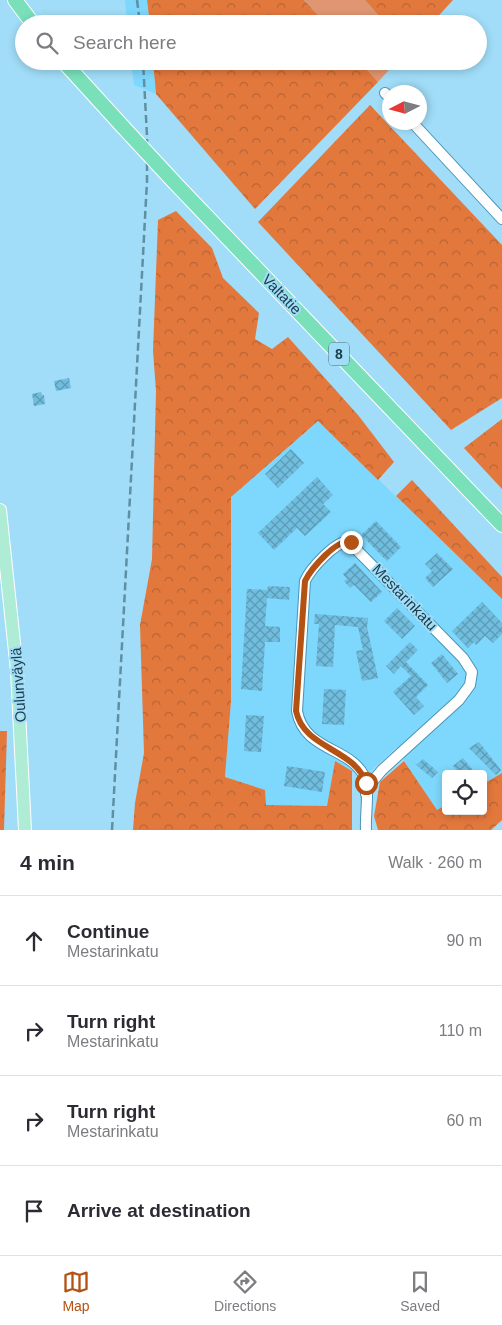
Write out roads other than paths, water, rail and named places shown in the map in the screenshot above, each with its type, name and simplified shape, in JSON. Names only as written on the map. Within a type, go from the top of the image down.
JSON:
[{"type":"highway","points":[[14,0],[26,15]]},
{"type":"highway","name":"Valtatie","points":[[71,70],[176,183],[502,525]]},
{"type":"main road","name":"Oulunväylä","points":[[0,510],[17,671],[25,830]]},
{"type":"street","points":[[420,130],[500,212]]},
{"type":"street","name":"Mestarinkatu","points":[[366,794],[377,775],[459,700],[470,685],[472,672],[463,658],[348,541],[341,543],[317,563],[305,581],[296,711],[300,725],[308,735],[360,770],[366,783],[366,794],[366,830]]},
{"type":"railway","points":[[137,0],[139,15]]},
{"type":"railway","points":[[112,830],[147,181],[143,70]]}]
